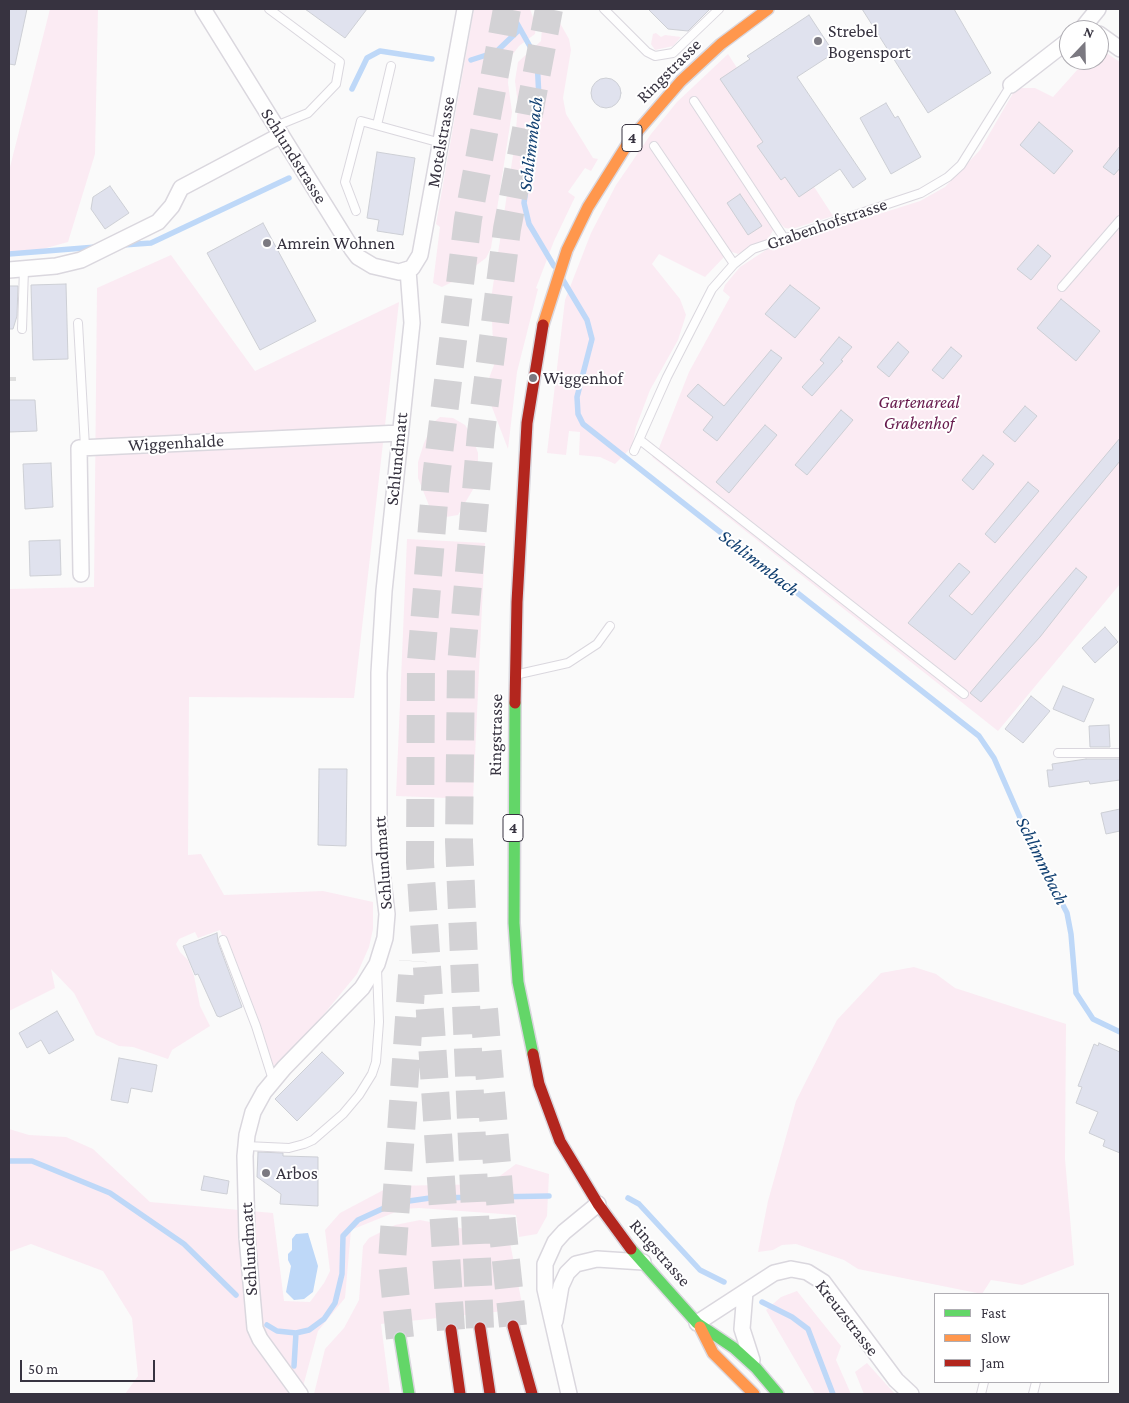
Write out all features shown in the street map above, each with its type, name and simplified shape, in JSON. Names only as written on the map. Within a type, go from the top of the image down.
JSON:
[{"type":"main road","name":"Ringstrasse","points":[[768,9],[701,62],[654,110],[630,140],[604,179],[567,250],[551,294],[542,324],[527,423],[517,590],[512,804],[515,965],[539,1084],[556,1132],[576,1169],[598,1203],[616,1230],[642,1262],[698,1323],[721,1338],[756,1368],[778,1394]]},
{"type":"main road","name":"Ringstrasse","points":[[698,1323],[713,1353],[754,1394]]},
{"type":"main road","points":[[513,1326],[532,1394]]},
{"type":"main road","points":[[480,1328],[490,1394]]},
{"type":"main road","points":[[451,1330],[460,1394]]},
{"type":"main road","points":[[400,1338],[408,1394]]},
{"type":"street","name":"Schlundstrasse","points":[[203,9],[358,257],[383,270],[399,272],[408,270]]},
{"type":"street","name":"Motelstrasse","points":[[408,270],[420,255],[465,9]]},
{"type":"street","points":[[1092,20],[1098,9]]},
{"type":"street","points":[[1109,42],[1120,50]]},
{"type":"street","name":"Grabenhofstrasse","points":[[1011,85],[1059,48]]},
{"type":"street","points":[[9,270],[56,266],[81,260],[126,236],[158,222],[172,206],[181,188],[278,131]]},
{"type":"street","name":"Schlundmatt","points":[[300,1394],[260,1339],[255,1328],[248,1268],[246,1146],[253,1112],[273,1080],[350,1002],[377,964],[385,938],[387,914],[380,856],[379,818],[379,664],[412,323],[408,270]]},
{"type":"street","name":"Wiggenhalde","points":[[85,447],[400,434]]},
{"type":"street","points":[[81,574],[79,448],[85,447]]},
{"type":"street","points":[[569,1394],[554,1332],[543,1274],[548,1255],[564,1232],[598,1203]]},
{"type":"street","points":[[554,1332],[561,1286],[572,1267],[584,1261],[597,1259],[642,1262]]},
{"type":"street","name":"Kreuzstrasse","points":[[698,1323],[774,1273],[791,1269],[807,1272],[823,1282],[896,1380],[912,1394]]},
{"type":"street","points":[[745,1292],[742,1329],[756,1368]]},
{"type":"lane","points":[[268,9],[340,62],[336,84],[308,113],[278,131]]},
{"type":"lane","points":[[604,9],[647,52],[655,56],[673,52],[719,9]]},
{"type":"lane","points":[[377,125],[391,66]]},
{"type":"lane","name":"Grabenhofstrasse","points":[[634,451],[667,377],[712,289],[734,264],[753,249],[921,193],[948,177],[961,165],[1011,85]]},
{"type":"lane","points":[[694,101],[784,238]]},
{"type":"lane","points":[[356,211],[345,182],[361,121],[441,142]]},
{"type":"lane","points":[[654,146],[734,264]]},
{"type":"lane","points":[[1062,287],[1120,220]]},
{"type":"lane","points":[[22,329],[24,269]]},
{"type":"lane","points":[[78,323],[85,447]]},
{"type":"lane","points":[[640,440],[964,694]]},
{"type":"lane","points":[[515,675],[568,663],[597,644],[610,626]]},
{"type":"lane","points":[[1058,753],[1120,753]]},
{"type":"lane","points":[[223,940],[256,1026],[273,1080]]},
{"type":"lane","points":[[246,1146],[289,1148],[313,1140],[343,1114],[367,1085],[376,1062],[378,1045],[379,998],[377,964]]},
{"type":"green space","points":[[50,9],[98,9],[95,154],[68,242],[28,253],[9,253],[9,171]]},
{"type":"green space","points":[[474,9],[530,9],[536,26],[535,34],[519,46],[510,58],[508,83],[512,112],[491,248],[486,258],[458,279],[442,287],[433,283],[440,227],[436,224]]},
{"type":"green space","points":[[537,9],[552,9],[569,39],[571,50],[563,98],[566,114],[593,158],[598,159],[591,171],[585,168],[568,192],[575,197],[554,241],[536,288],[538,289],[517,372],[508,449],[485,389],[494,365],[491,299],[515,142],[518,105],[515,81],[518,62],[541,41],[542,27]]},
{"type":"green space","points":[[656,33],[661,37],[665,35],[681,37],[673,46],[655,50],[651,44],[653,34]]},
{"type":"green space","points":[[728,54],[833,216],[792,229],[785,228],[780,223],[775,227],[768,239],[738,254],[732,252],[725,256],[705,277],[659,254],[652,264],[680,299],[686,315],[678,340],[650,390],[636,427],[632,447],[615,464],[600,457],[579,455],[580,432],[569,431],[566,455],[547,453],[565,300],[591,233],[616,185],[651,134],[677,102]]},
{"type":"green space","name":"Gartenareal Grabenhof","points":[[1109,55],[1120,62],[1120,584],[998,731],[652,457],[659,448],[689,372],[730,297],[723,291],[725,285],[740,267],[766,250],[920,201],[945,187],[980,150],[1016,88],[1035,88],[1053,97],[1077,70],[1109,70]]},
{"type":"green space","points":[[171,255],[255,371],[399,302],[354,698],[189,697],[188,855],[201,854],[224,895],[323,891],[373,902],[373,929],[369,947],[357,974],[310,1031],[277,1067],[272,1064],[264,1038],[220,930],[198,938],[195,932],[179,939],[176,944],[180,952],[188,960],[194,976],[200,1006],[210,1026],[172,1050],[168,1059],[133,1047],[119,1046],[96,1035],[74,993],[51,969],[55,988],[9,1011],[9,589],[94,587],[97,288]]},
{"type":"green space","points":[[440,417],[453,418],[465,425],[472,436],[478,453],[478,471],[475,486],[458,515],[446,517],[432,513],[418,478],[418,462],[424,443],[434,422]]},
{"type":"green space","points":[[407,539],[485,543],[473,799],[396,796]]},
{"type":"green space","points":[[914,967],[936,974],[955,988],[1066,1024],[1065,1159],[1074,1265],[1022,1285],[991,1280],[983,1293],[977,1293],[858,1269],[844,1260],[796,1244],[782,1245],[773,1250],[758,1252],[768,1201],[796,1101],[837,1020],[881,973]]},
{"type":"green space","points":[[9,1129],[29,1135],[66,1137],[93,1149],[150,1202],[273,1213],[284,1301],[310,1302],[330,1271],[325,1230],[340,1213],[391,1186],[489,1184],[516,1164],[549,1174],[547,1216],[537,1234],[519,1237],[516,1215],[419,1208],[403,1209],[351,1230],[345,1298],[318,1331],[301,1394],[125,1394],[138,1376],[132,1318],[103,1271],[31,1244],[9,1252]]},
{"type":"green space","points":[[505,1217],[523,1309],[381,1324],[390,1394],[314,1394],[325,1349],[344,1328],[359,1300],[363,1246],[369,1238],[395,1225],[420,1220],[465,1229]]},
{"type":"green space","points":[[797,1291],[841,1346],[836,1360],[851,1394],[815,1394],[766,1310],[781,1297]]},
{"type":"green space","points":[[867,1363],[895,1394],[864,1394],[855,1372]]},
{"type":"water","points":[[308,1233],[318,1266],[313,1292],[304,1299],[294,1300],[286,1292],[291,1266],[288,1254],[292,1250],[292,1239],[296,1234]]},
{"type":"building","points":[[9,9],[27,9],[15,65],[9,64]]},
{"type":"building","points":[[305,9],[367,9],[345,38]]},
{"type":"building","points":[[648,9],[710,9],[688,31],[668,29]]},
{"type":"building","points":[[862,9],[954,9],[991,73],[928,113]]},
{"type":"building","points":[[809,15],[834,53],[797,77],[866,179],[853,188],[840,169],[799,197],[785,177],[781,180],[757,146],[763,142],[720,79],[750,59],[747,56]]},
{"type":"building","points":[[606,78],[617,82],[621,93],[617,104],[606,108],[595,104],[591,93],[595,82]]},
{"type":"building","points":[[886,103],[895,118],[898,116],[921,157],[891,174],[860,118]]},
{"type":"building","points":[[1039,122],[1073,151],[1054,174],[1020,145]]},
{"type":"building","points":[[1120,146],[1120,168],[1114,175],[1103,167]]},
{"type":"building","points":[[377,152],[415,158],[403,235],[377,231],[379,220],[367,218]]},
{"type":"building","points":[[110,186],[129,213],[105,229],[91,209],[93,197]]},
{"type":"building","points":[[740,194],[762,226],[748,235],[727,203]]},
{"type":"building","points":[[263,223],[316,321],[260,350],[207,253]]},
{"type":"building","points":[[1038,245],[1051,256],[1031,280],[1017,269]]},
{"type":"building","points":[[66,284],[68,359],[33,360],[31,285]]},
{"type":"building","points":[[790,285],[820,308],[795,338],[765,314]]},
{"type":"building","points":[[9,286],[18,286],[17,316],[13,329],[9,329]]},
{"type":"building","points":[[1061,299],[1100,331],[1076,361],[1037,328]]},
{"type":"building","points":[[839,337],[852,347],[841,360],[843,361],[812,396],[802,387],[824,363],[820,360]]},
{"type":"building","points":[[898,342],[909,352],[889,377],[877,367]]},
{"type":"building","points":[[951,347],[962,356],[943,379],[932,370]]},
{"type":"building","points":[[771,350],[782,358],[717,441],[703,430],[713,417],[687,396],[698,384],[724,406]]},
{"type":"building","points":[[9,400],[35,400],[37,431],[9,432]]},
{"type":"building","points":[[1025,406],[1037,416],[1015,442],[1003,432]]},
{"type":"building","points":[[841,410],[853,420],[807,475],[795,465]]},
{"type":"building","points":[[765,425],[777,435],[729,493],[716,482]]},
{"type":"building","points":[[1120,438],[1120,461],[955,660],[908,623],[959,563],[970,572],[949,596],[972,615]]},
{"type":"building","points":[[983,455],[994,464],[973,490],[962,480]]},
{"type":"building","points":[[51,463],[53,507],[25,509],[23,464]]},
{"type":"building","points":[[1028,482],[1039,491],[995,543],[985,534]]},
{"type":"building","points":[[60,540],[61,575],[30,576],[29,541]]},
{"type":"building","points":[[1076,568],[1087,577],[1040,637],[981,702],[970,693]]},
{"type":"building","points":[[1105,627],[1118,642],[1095,663],[1082,648]]},
{"type":"building","points":[[1063,686],[1094,699],[1084,722],[1053,709]]},
{"type":"building","points":[[1031,696],[1050,711],[1023,743],[1005,729]]},
{"type":"building","points":[[1109,725],[1110,747],[1090,747],[1089,726]]},
{"type":"building","points":[[1086,759],[1120,759],[1120,780],[1090,784],[1089,781],[1049,787],[1047,770],[1053,770],[1052,764]]},
{"type":"building","points":[[319,769],[347,769],[346,846],[318,845]]},
{"type":"building","points":[[1120,809],[1120,831],[1106,834],[1101,813]]},
{"type":"building","points":[[217,933],[218,942],[242,1007],[220,1017],[217,1016],[198,974],[195,975],[183,946]]},
{"type":"building","points":[[57,1011],[74,1040],[49,1054],[41,1040],[27,1048],[19,1033]]},
{"type":"building","points":[[1099,1043],[1120,1052],[1120,1153],[1103,1146],[1105,1140],[1089,1133],[1098,1112],[1076,1103],[1082,1087],[1078,1086],[1094,1044],[1098,1046]]},
{"type":"building","points":[[322,1052],[344,1073],[297,1121],[275,1099]]},
{"type":"building","points":[[119,1058],[157,1065],[152,1092],[131,1088],[128,1103],[111,1100]]},
{"type":"building","points":[[258,1152],[283,1153],[283,1156],[318,1157],[318,1206],[280,1204],[281,1194],[257,1177]]},
{"type":"building","points":[[204,1176],[229,1181],[227,1194],[201,1190]]},
{"type":"waterway","name":"Schlimmbach","points":[[509,9],[537,59],[539,98],[524,203],[529,224],[554,266]]},
{"type":"waterway","points":[[471,60],[496,52],[520,29]]},
{"type":"waterway","points":[[352,89],[367,58],[380,51],[432,59]]},
{"type":"waterway","points":[[123,245],[151,243],[289,178]]},
{"type":"waterway","points":[[9,254],[96,247]]},
{"type":"waterway","name":"Schlimmbach","points":[[563,280],[587,320],[592,339],[577,397],[578,414],[583,424],[979,736],[994,758],[1032,845],[1067,913],[1071,934],[1076,993],[1093,1019],[1120,1032]]},
{"type":"waterway","points":[[9,1161],[32,1161],[110,1193],[184,1244],[236,1295]]},
{"type":"waterway","points":[[267,1325],[277,1331],[296,1333],[309,1330],[324,1319],[335,1303],[342,1274],[343,1236],[358,1220],[395,1203],[430,1198],[549,1196]]},
{"type":"waterway","points":[[628,1198],[639,1204],[700,1270],[724,1282]]},
{"type":"waterway","points":[[762,1302],[792,1317],[808,1329],[833,1394]]},
{"type":"waterway","points":[[294,1366],[296,1333]]},
{"type":"tunnel","points":[[451,1330],[420,862],[421,661],[436,478],[468,219],[507,9]]},
{"type":"tunnel","points":[[480,1328],[459,842],[461,665],[481,433],[507,229],[549,9]]},
{"type":"tunnel","points":[[400,1338],[392,1261],[413,961]]},
{"type":"tunnel","points":[[484,1009],[502,1224],[513,1326]]},
{"type":"railway","points":[[9,379],[16,379]]},
{"type":"traffic: fast","points":[[515,703],[514,923],[518,982],[533,1054]]},
{"type":"traffic: fast","points":[[631,1249],[697,1323],[734,1348],[756,1368],[778,1394]]},
{"type":"traffic: fast","points":[[400,1338],[409,1394]]},
{"type":"traffic: slow","points":[[543,325],[567,250],[588,207],[630,140],[681,81],[721,44],[768,9]]},
{"type":"traffic: slow","points":[[700,1327],[713,1353],[754,1394]]},
{"type":"traffic: jam","points":[[515,703],[517,602],[527,423],[543,325]]},
{"type":"traffic: jam","points":[[533,1054],[539,1084],[560,1141],[598,1204],[631,1249]]},
{"type":"traffic: jam","points":[[513,1326],[532,1394]]},
{"type":"traffic: jam","points":[[480,1328],[490,1394]]},
{"type":"traffic: jam","points":[[451,1330],[460,1394]]},
{"type":"place","name":"Strebel Bogensport","points":[[818,41]]},
{"type":"place","name":"Amrein Wohnen","points":[[267,243]]},
{"type":"place","name":"Wiggenhof","points":[[533,378]]},
{"type":"place","name":"Arbos","points":[[266,1173]]}]
